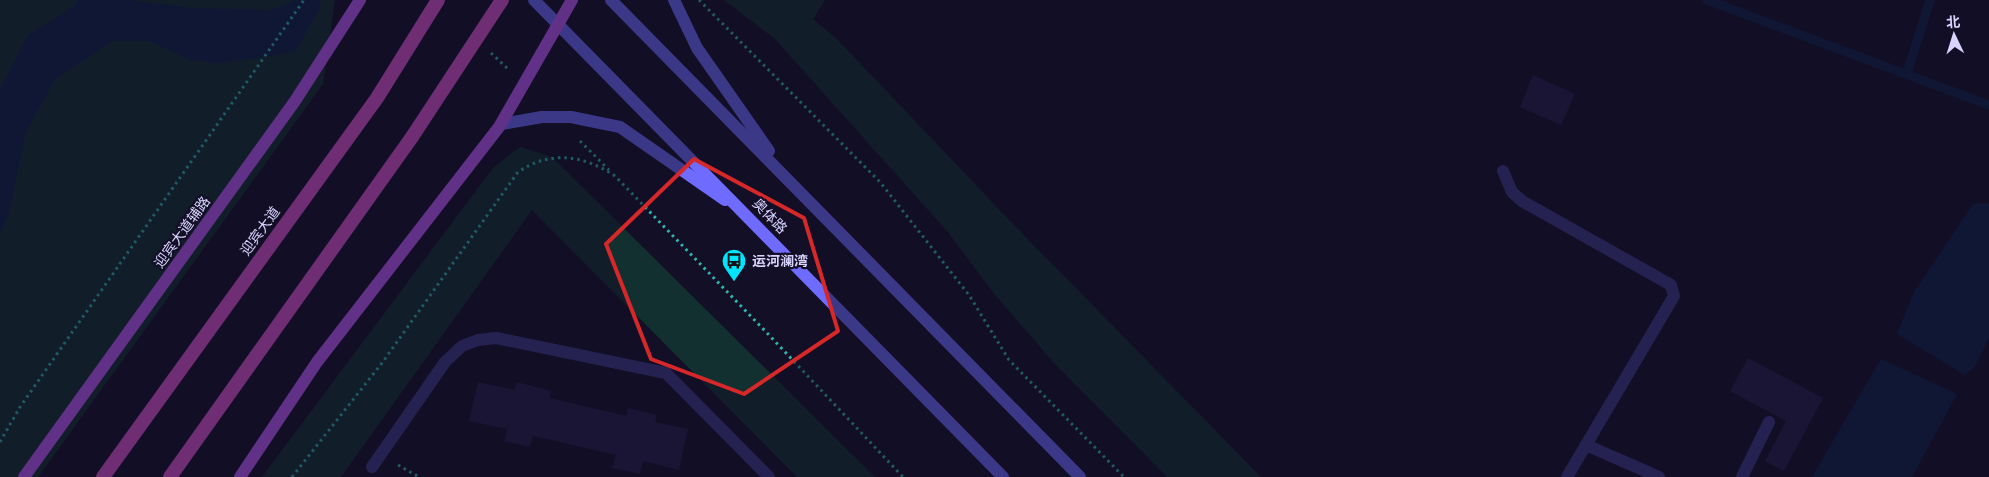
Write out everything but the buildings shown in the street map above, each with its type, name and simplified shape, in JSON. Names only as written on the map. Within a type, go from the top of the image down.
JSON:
[{"type":"highway","name":"迎宾大道","points":[[103,477],[377,98],[438,0]]},
{"type":"highway","points":[[170,477],[412,137],[502,0]]},
{"type":"main road","name":"迎宾大道辅路","points":[[24,477],[294,102],[360,0]]},
{"type":"main road","name":"奥体路","points":[[534,0],[752,219],[1003,477]]},
{"type":"main road","points":[[240,477],[317,362],[502,124],[572,0]]},
{"type":"main road","points":[[611,0],[1080,477]]},
{"type":"main road","points":[[674,0],[697,48],[789,180]]},
{"type":"main road","points":[[502,124],[542,117],[570,117],[620,126],[752,219]]},
{"type":"lane","points":[[1503,171],[1512,192],[1522,201],[1671,285],[1674,296],[1567,477]]},
{"type":"lane","points":[[372,467],[445,362],[462,346],[478,340],[496,338],[666,373],[769,477]]},
{"type":"lane","points":[[1742,477],[1769,422]]},
{"type":"lane","points":[[1586,445],[1659,477]]},
{"type":"path","points":[[0,442],[20,407],[304,0]]},
{"type":"path","points":[[699,0],[880,182],[969,295],[1009,360],[1124,477]]},
{"type":"path","points":[[292,477],[382,363],[518,172],[531,164],[555,158],[577,158],[598,164],[615,176],[903,477]]},
{"type":"highlighted area","points":[[694,159],[804,218],[838,331],[744,394],[651,359],[606,244]]},
{"type":"green space","points":[[0,0],[335,0],[323,84],[38,477],[0,477]]},
{"type":"green space","points":[[724,0],[825,0],[813,19],[836,38],[1013,224],[1261,477],[1167,477],[1054,363],[996,296],[947,231],[775,39]]},
{"type":"green space","points":[[520,147],[552,157],[875,477],[797,477],[532,210],[341,477],[262,477],[493,168]]},
{"type":"water","points":[[79,0],[129,0],[193,8],[271,10],[297,0],[319,0],[321,6],[295,52],[219,63],[190,60],[149,41],[113,41],[55,79],[26,132],[9,212],[0,235],[0,89],[28,35],[73,7]]},
{"type":"water","points":[[1973,204],[1989,204],[1989,338],[1975,366],[1965,375],[1897,334],[1914,292]]},
{"type":"water","points":[[1881,359],[1957,394],[1912,477],[1812,477]]},
{"type":"waterway","points":[[1707,0],[1989,105]]},
{"type":"waterway","points":[[1907,73],[1930,0]]},
{"type":"place","name":"运河澜湾","points":[[734,282]]}]
